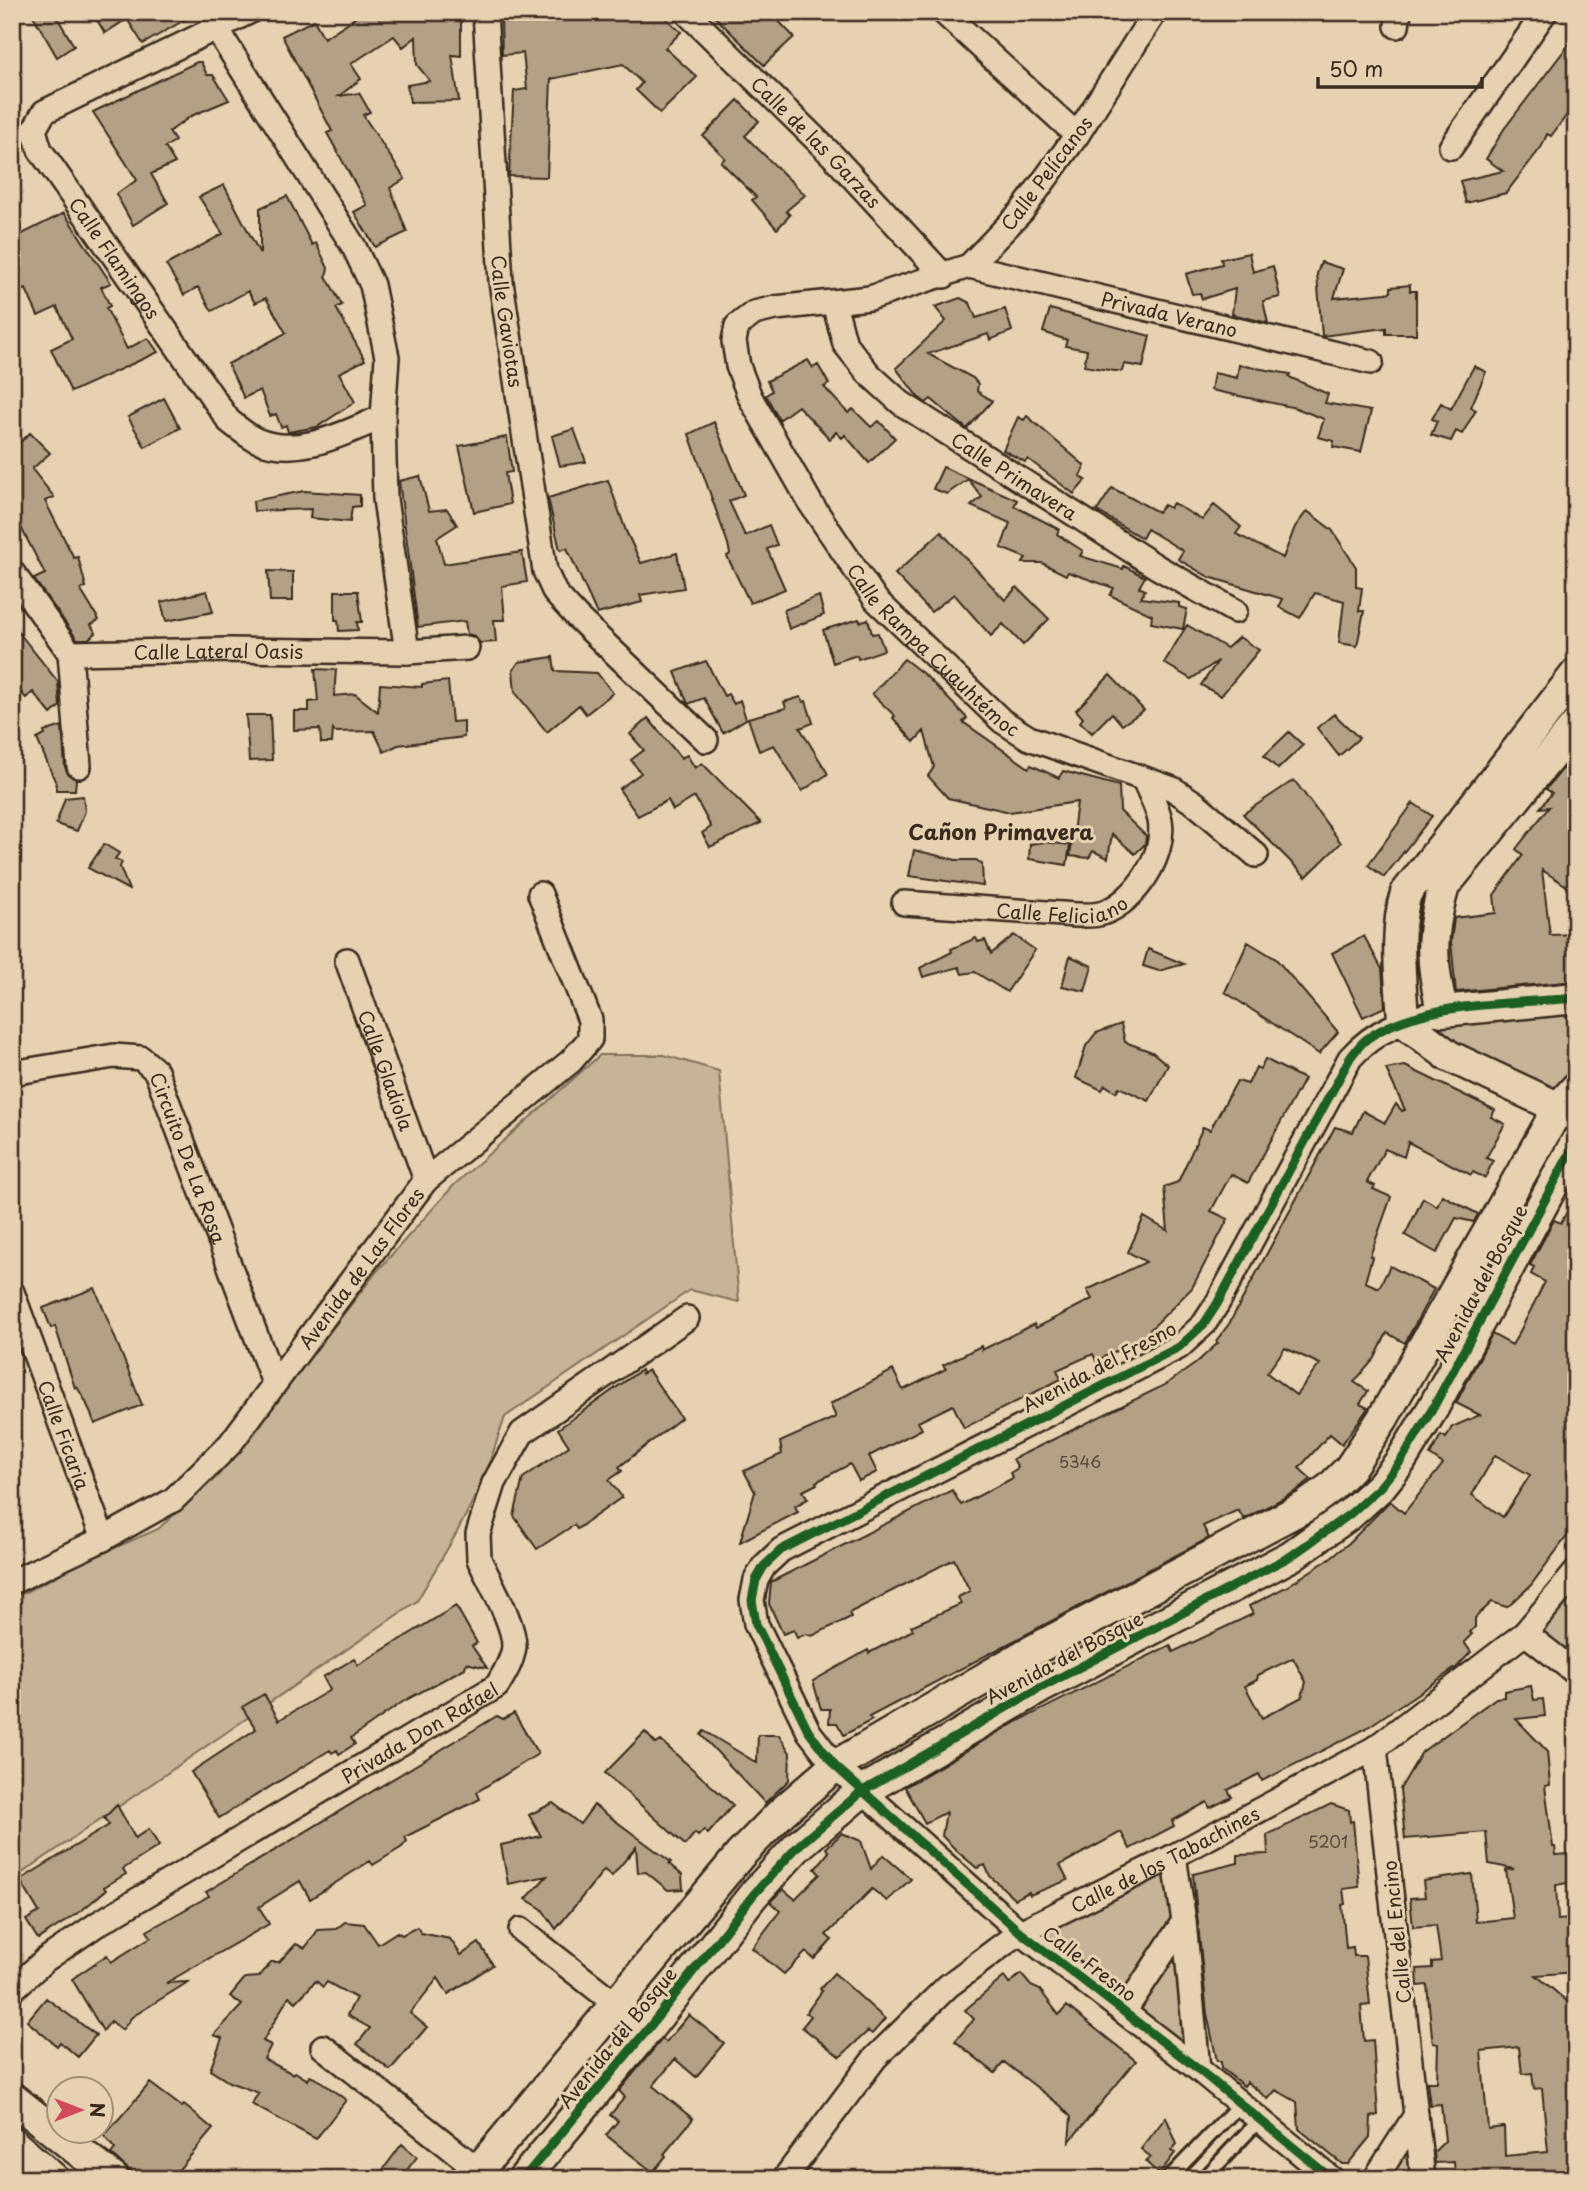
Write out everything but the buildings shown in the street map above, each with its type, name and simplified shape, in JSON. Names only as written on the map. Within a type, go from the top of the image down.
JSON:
[{"type":"street","name":"Calle Flamingos","points":[[249,12],[44,112],[34,130],[40,150],[229,421],[255,440],[287,446],[319,443],[383,417]]},
{"type":"street","name":"Calle Gaviotas","points":[[485,12],[501,282],[539,547],[555,593],[576,617],[706,740]]},
{"type":"street","name":"Calle de las Garzas","points":[[686,12],[832,155],[944,276]]},
{"type":"street","points":[[943,12],[1077,135]]},
{"type":"street","name":"Calle Pelícanos","points":[[737,326],[754,313],[775,307],[870,298],[969,267],[1023,211],[1077,135],[1155,12]]},
{"type":"street","points":[[1451,147],[1545,12]]},
{"type":"street","points":[[216,28],[354,247],[372,285],[387,357],[383,417],[385,499],[408,652]]},
{"type":"street","name":"Privada Verano","points":[[969,267],[1371,362]]},
{"type":"street","name":"Calle Primavera","points":[[834,303],[845,344],[869,374],[901,403],[1157,568],[1235,611]]},
{"type":"street","name":"Calle Rampa Cuauhtémoc","points":[[737,326],[734,341],[738,366],[750,397],[811,504],[876,600],[1002,721],[1029,738],[1173,789],[1196,804],[1256,855]]},
{"type":"street","points":[[12,572],[70,653],[79,766]]},
{"type":"street","name":"Calle Lateral Oasis","points":[[70,653],[229,650],[408,652],[467,648]]},
{"type":"street","points":[[1570,1104],[1449,1056],[1403,1021],[1399,946],[1400,914],[1406,894],[1422,869],[1575,678]]},
{"type":"street","points":[[1442,1011],[1432,964],[1434,919],[1444,886],[1576,725]]},
{"type":"street","name":"Calle Feliciano","points":[[904,903],[1076,915],[1100,915],[1114,908],[1130,896],[1156,857],[1161,839],[1160,819],[1144,779]]},
{"type":"street","name":"Avenida de Las Flores","points":[[12,1581],[103,1539],[173,1500],[230,1444],[426,1180],[571,1060],[590,1039],[590,1020],[540,894]]},
{"type":"street","name":"Calle Gladiola","points":[[347,960],[426,1180]]},
{"type":"street","name":"Avenida del Fresno","points":[[835,1766],[809,1732],[756,1624],[752,1601],[756,1580],[764,1566],[781,1550],[1179,1347],[1204,1324],[1217,1304],[1350,1058],[1368,1038],[1403,1021],[1442,1011],[1576,998]]},
{"type":"street","name":"Circuito De La Rosa","points":[[12,1073],[114,1056],[141,1058],[156,1071],[274,1383]]},
{"type":"street","name":"Avenida del Bosque","points":[[480,2175],[615,2002],[740,1855],[782,1812],[835,1766],[1026,1654],[1286,1517],[1329,1488],[1350,1468],[1383,1418],[1570,1104]]},
{"type":"street","name":"Avenida del Bosque","points":[[523,2179],[648,2029],[754,1894],[798,1846],[861,1792],[1040,1688],[1291,1556],[1350,1514],[1380,1488],[1400,1462],[1433,1408],[1576,1142]]},
{"type":"street","name":"Calle Ficaria","points":[[12,1292],[103,1539]]},
{"type":"street","name":"Privada Don Rafael","points":[[12,1990],[45,1960],[99,1923],[497,1686],[509,1666],[514,1646],[511,1629],[478,1559],[476,1548],[494,1483],[510,1450],[522,1433],[545,1415],[687,1318]]},
{"type":"street","name":"Calle de los Tabachines","points":[[783,2179],[875,2058],[948,1986],[1020,1932],[1174,1856],[1376,1748],[1525,1633],[1576,1572]]},
{"type":"street","points":[[1525,1633],[1576,1673]]},
{"type":"street","name":"Calle del Encino","points":[[1376,1748],[1423,2179]]},
{"type":"street","name":"Calle Fresno","points":[[835,1766],[1020,1932],[1198,2069],[1332,2179]]},
{"type":"street","points":[[1174,1856],[1184,1921],[1198,2069]]},
{"type":"street","points":[[1124,2012],[1184,1921]]},
{"type":"street","points":[[521,1930],[648,2029]]},
{"type":"street","points":[[323,2047],[480,2175]]},
{"type":"street","points":[[12,2098],[114,2179]]},
{"type":"street","points":[[1375,2179],[1416,2115]]},
{"type":"street","points":[[12,2143],[54,2179]]},
{"type":"lane","points":[[1168,2179],[1240,2104]]},
{"type":"lane","points":[[1203,2179],[1259,2120]]},
{"type":"shaded area","points":[[1576,1010],[1576,1102],[1455,1041],[1438,1026]]},
{"type":"shaded area","points":[[600,1055],[664,1055],[719,1071],[739,1302],[690,1290],[505,1417],[484,1479],[417,1601],[12,1880],[12,1599],[83,1562],[158,1529],[218,1476],[378,1270],[454,1185]]},
{"type":"shaded area","points":[[1576,1574],[1576,1673],[1525,1633]]},
{"type":"shaded area","points":[[1174,1856],[1198,2069],[1020,1932]]},
{"type":"shaded area","points":[[1416,2115],[1423,2179],[1372,2179]]},
{"type":"cycle path","points":[[1332,2179],[1198,2069],[1020,1932],[835,1766],[809,1732],[756,1624],[752,1600],[756,1580],[764,1566],[781,1550],[1179,1347],[1204,1324],[1217,1304],[1350,1058],[1368,1038],[1390,1026],[1440,1011],[1468,1006],[1576,998]]},
{"type":"cycle path","points":[[523,2179],[648,2029],[754,1894],[798,1846],[861,1792],[1040,1688],[1291,1556],[1350,1514],[1380,1487],[1400,1462],[1433,1408],[1576,1142]]},
{"type":"district","name":"Cañon Primavera","points":[[1001,831]]}]
